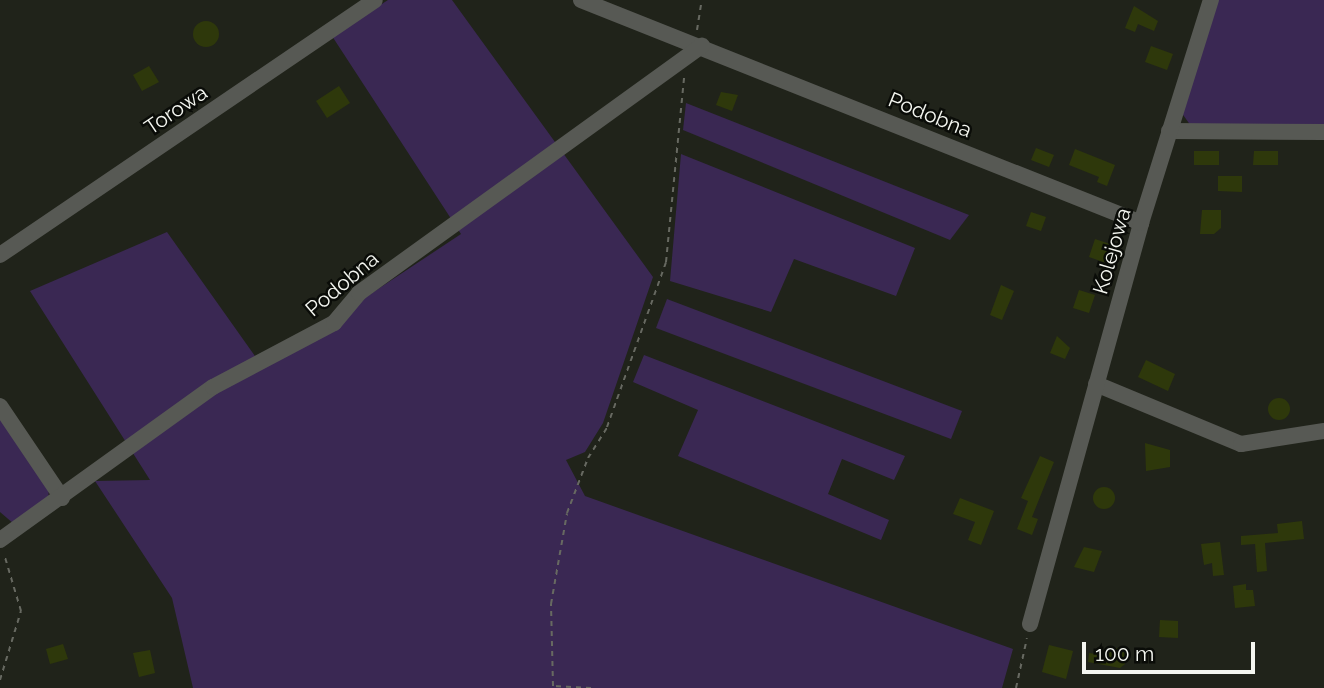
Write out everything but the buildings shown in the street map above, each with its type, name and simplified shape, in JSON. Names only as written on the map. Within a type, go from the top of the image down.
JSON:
[{"type":"street","name":"Torowa","points":[[0,255],[375,0]]},
{"type":"street","name":"Podobna","points":[[581,0],[695,48],[1142,223]]},
{"type":"street","name":"Kolejowa","points":[[1030,624],[1142,223],[1210,0]]},
{"type":"street","name":"Podobna","points":[[2,546],[62,498],[213,387],[334,323],[359,293],[695,48]]},
{"type":"street","points":[[1169,131],[1324,132]]},
{"type":"street","points":[[1096,384],[1241,444],[1324,431]]},
{"type":"street","points":[[0,406],[62,498]]},
{"type":"path","points":[[591,688],[553,686],[551,604],[567,513],[588,458],[607,427],[666,262],[702,0]]},
{"type":"path","points":[[0,680],[21,611],[2,546]]},
{"type":"path","points":[[1016,688],[1030,624]]},
{"type":"shaded area","points":[[388,0],[452,0],[653,277],[603,423],[585,452],[566,460],[585,496],[1013,649],[1002,688],[193,688],[172,598],[95,481],[150,480],[30,291],[167,232],[262,366],[461,234],[332,36]]},
{"type":"shaded area","points":[[1217,0],[1324,0],[1324,128],[1191,126],[1181,112]]},
{"type":"shaded area","points":[[686,103],[969,215],[950,240],[683,130]]},
{"type":"shaded area","points":[[681,154],[915,248],[896,296],[794,259],[771,312],[670,281]]},
{"type":"shaded area","points":[[667,299],[962,411],[951,439],[656,328]]},
{"type":"shaded area","points":[[644,355],[905,456],[894,480],[842,459],[828,494],[889,520],[881,540],[678,456],[698,410],[633,382]]},
{"type":"shaded area","points":[[0,414],[49,488],[48,502],[14,524],[0,512]]}]
